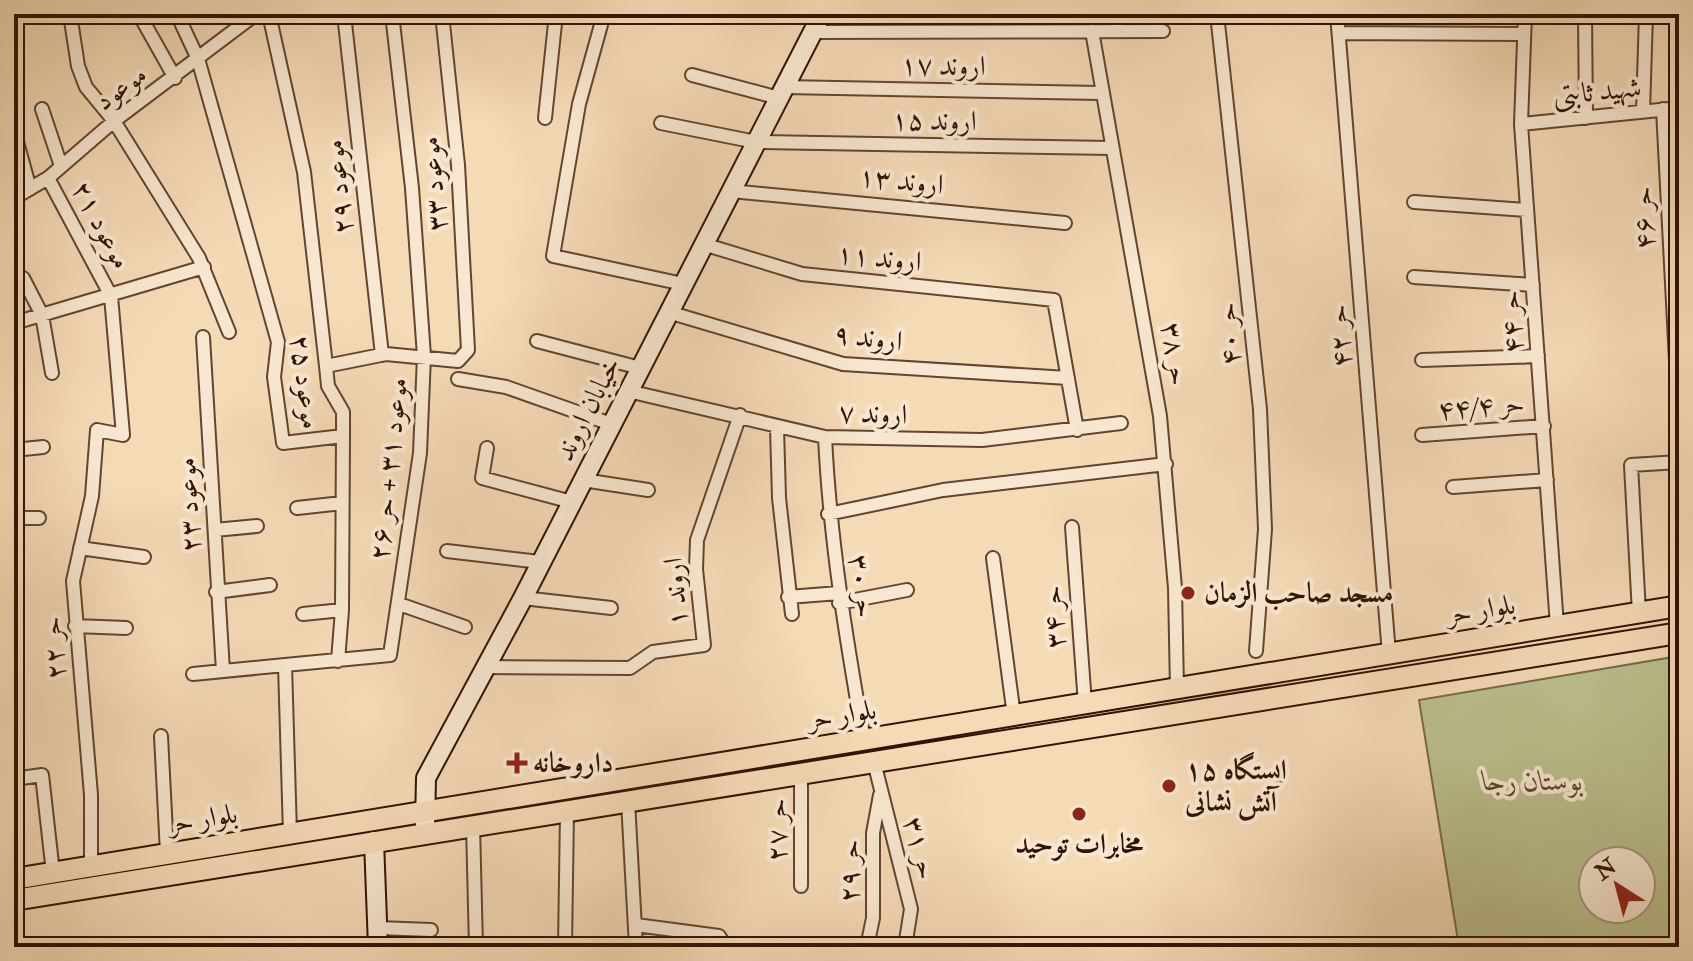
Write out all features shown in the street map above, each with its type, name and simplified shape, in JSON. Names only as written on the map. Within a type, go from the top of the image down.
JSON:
[{"type":"main road","name":"بلوار حر","points":[[14,879],[1679,606]]},
{"type":"main road","name":"بلوار حر","points":[[14,900],[1679,633]]},
{"type":"street","points":[[139,14],[175,78]]},
{"type":"street","points":[[177,14],[198,59]]},
{"type":"street","name":"موعود","points":[[14,198],[48,178],[114,121],[256,14]]},
{"type":"street","points":[[269,14],[304,172],[326,366]]},
{"type":"street","name":"موعود ۲۹","points":[[344,14],[382,355]]},
{"type":"street","name":"موعود ۳۱ + حر ۲۶","points":[[193,674],[390,655],[420,453],[424,356],[412,188],[392,14]]},
{"type":"street","name":"موعود ۳۳","points":[[442,14],[458,165],[468,350]]},
{"type":"street","points":[[545,118],[556,14]]},
{"type":"street","points":[[604,14],[579,104],[553,256],[683,284]]},
{"type":"street","name":"خیابان اروند","points":[[426,833],[423,811],[426,778],[523,598],[822,14]]},
{"type":"street","points":[[1117,14],[1118,31]]},
{"type":"street","name":"حر ۴۰","points":[[1217,14],[1260,409],[1265,529],[1256,651]]},
{"type":"street","name":"حر ۴۲","points":[[1337,14],[1389,654]]},
{"type":"street","name":"حر ۴۴","points":[[1525,14],[1521,124],[1557,626]]},
{"type":"street","points":[[1585,14],[1586,118]]},
{"type":"street","points":[[1643,111],[1646,14]]},
{"type":"street","points":[[70,15],[78,66],[86,87],[114,121],[204,267],[229,332]]},
{"type":"street","name":"حر ۳۸","points":[[1092,31],[1101,93],[1137,272],[1166,464],[1177,689]]},
{"type":"street","points":[[813,32],[1163,31]]},
{"type":"street","points":[[1339,33],[1524,34]]},
{"type":"street","name":"موعود ۲۵","points":[[198,59],[278,342],[274,377],[283,443],[343,436],[343,412],[328,386],[326,366],[382,355],[458,361],[468,350]]},
{"type":"street","name":"اروند ۱۷","points":[[692,75],[781,93],[1101,93]]},
{"type":"street","name":"شهید ثابتی","points":[[1521,124],[1679,108]]},
{"type":"street","points":[[42,109],[61,166]]},
{"type":"street","name":"حر ۴۶","points":[[1663,109],[1679,419]]},
{"type":"street","name":"اروند ۱۵","points":[[661,123],[756,142],[1112,148]]},
{"type":"street","points":[[14,131],[30,189]]},
{"type":"street","name":"موعود ۲۱","points":[[48,178],[111,296]]},
{"type":"street","name":"اروند ۱۳","points":[[731,191],[1065,223]]},
{"type":"street","points":[[1414,202],[1527,210]]},
{"type":"street","name":"اروند ۱۱","points":[[703,244],[802,274],[1054,300],[1068,378]]},
{"type":"street","points":[[14,323],[204,267]]},
{"type":"street","points":[[1414,277],[1533,285]]},
{"type":"street","points":[[23,278],[42,315],[52,373]]},
{"type":"street","name":"حر ۲۲","points":[[91,864],[91,795],[73,581],[92,496],[97,430],[123,435],[111,296]]},
{"type":"street","name":"اروند ۹","points":[[668,312],[843,364],[1068,378]]},
{"type":"street","name":"موعود ۲۳","points":[[203,337],[223,671]]},
{"type":"street","points":[[537,341],[640,368]]},
{"type":"street","points":[[1422,360],[1538,356]]},
{"type":"street","points":[[1068,378],[1077,430]]},
{"type":"street","points":[[458,379],[506,387],[611,424]]},
{"type":"street","name":"اروند ۷","points":[[628,391],[825,437],[982,440],[1121,423]]},
{"type":"street","name":"اروند ۱","points":[[484,667],[630,668],[653,652],[704,645],[696,569],[697,540],[740,415]]},
{"type":"street","name":"حر ۴۴/۴","points":[[1422,435],[1544,426]]},
{"type":"street","points":[[777,428],[779,498],[792,614]]},
{"type":"street","points":[[338,661],[342,610],[343,436]]},
{"type":"street","name":"حر ۳۰","points":[[825,437],[828,514],[864,740]]},
{"type":"street","points":[[14,450],[43,447]]},
{"type":"street","points":[[487,448],[482,478],[572,502]]},
{"type":"street","points":[[1639,613],[1631,465],[1679,462]]},
{"type":"street","points":[[828,514],[943,490],[1166,464]]},
{"type":"street","points":[[583,480],[648,490]]},
{"type":"street","points":[[1453,487],[1547,480]]},
{"type":"street","points":[[297,508],[342,503]]},
{"type":"street","points":[[14,518],[39,518]]},
{"type":"street","points":[[215,530],[257,526]]},
{"type":"street","name":"حر ۳۴","points":[[1072,527],[1085,704]]},
{"type":"street","points":[[80,548],[144,557]]},
{"type":"street","points":[[447,551],[540,562]]},
{"type":"street","points":[[993,558],[1014,716]]},
{"type":"street","points":[[216,592],[270,585]]},
{"type":"street","points":[[788,597],[839,598],[907,590]]},
{"type":"street","points":[[523,598],[611,608]]},
{"type":"street","points":[[399,604],[465,627]]},
{"type":"street","points":[[303,614],[342,610]]},
{"type":"street","points":[[75,626],[126,628]]},
{"type":"street","points":[[285,665],[290,834]]},
{"type":"street","points":[[161,736],[167,853]]},
{"type":"street","name":"حر ۳۱","points":[[874,762],[911,909],[905,947]]},
{"type":"street","name":"حر ۲۷","points":[[801,774],[801,886]]},
{"type":"street","points":[[14,779],[42,775],[53,873]]},
{"type":"street","name":"حر ۲۹","points":[[867,947],[873,918],[873,833],[880,795]]},
{"type":"street","points":[[628,801],[636,947]]},
{"type":"street","points":[[565,947],[567,811]]},
{"type":"street","points":[[473,825],[476,947]]},
{"type":"street","points":[[374,841],[378,938],[431,930]]},
{"type":"street","points":[[14,900],[16,947]]},
{"type":"street","points":[[636,925],[719,936],[726,947]]},
{"type":"green space","name":"بوستان رجا","points":[[1679,656],[1679,947],[1459,947],[1419,700]]},
{"type":"place","name":"مسجد صاحب الزمان","points":[[1188,593]]},
{"type":"place","name":"داروخانه","points":[[517,763]]},
{"type":"place","name":"ایستگاه ۱۵ آتش نشانی","points":[[1169,786]]},
{"type":"place","name":"مخابرات توحید","points":[[1079,814]]}]
